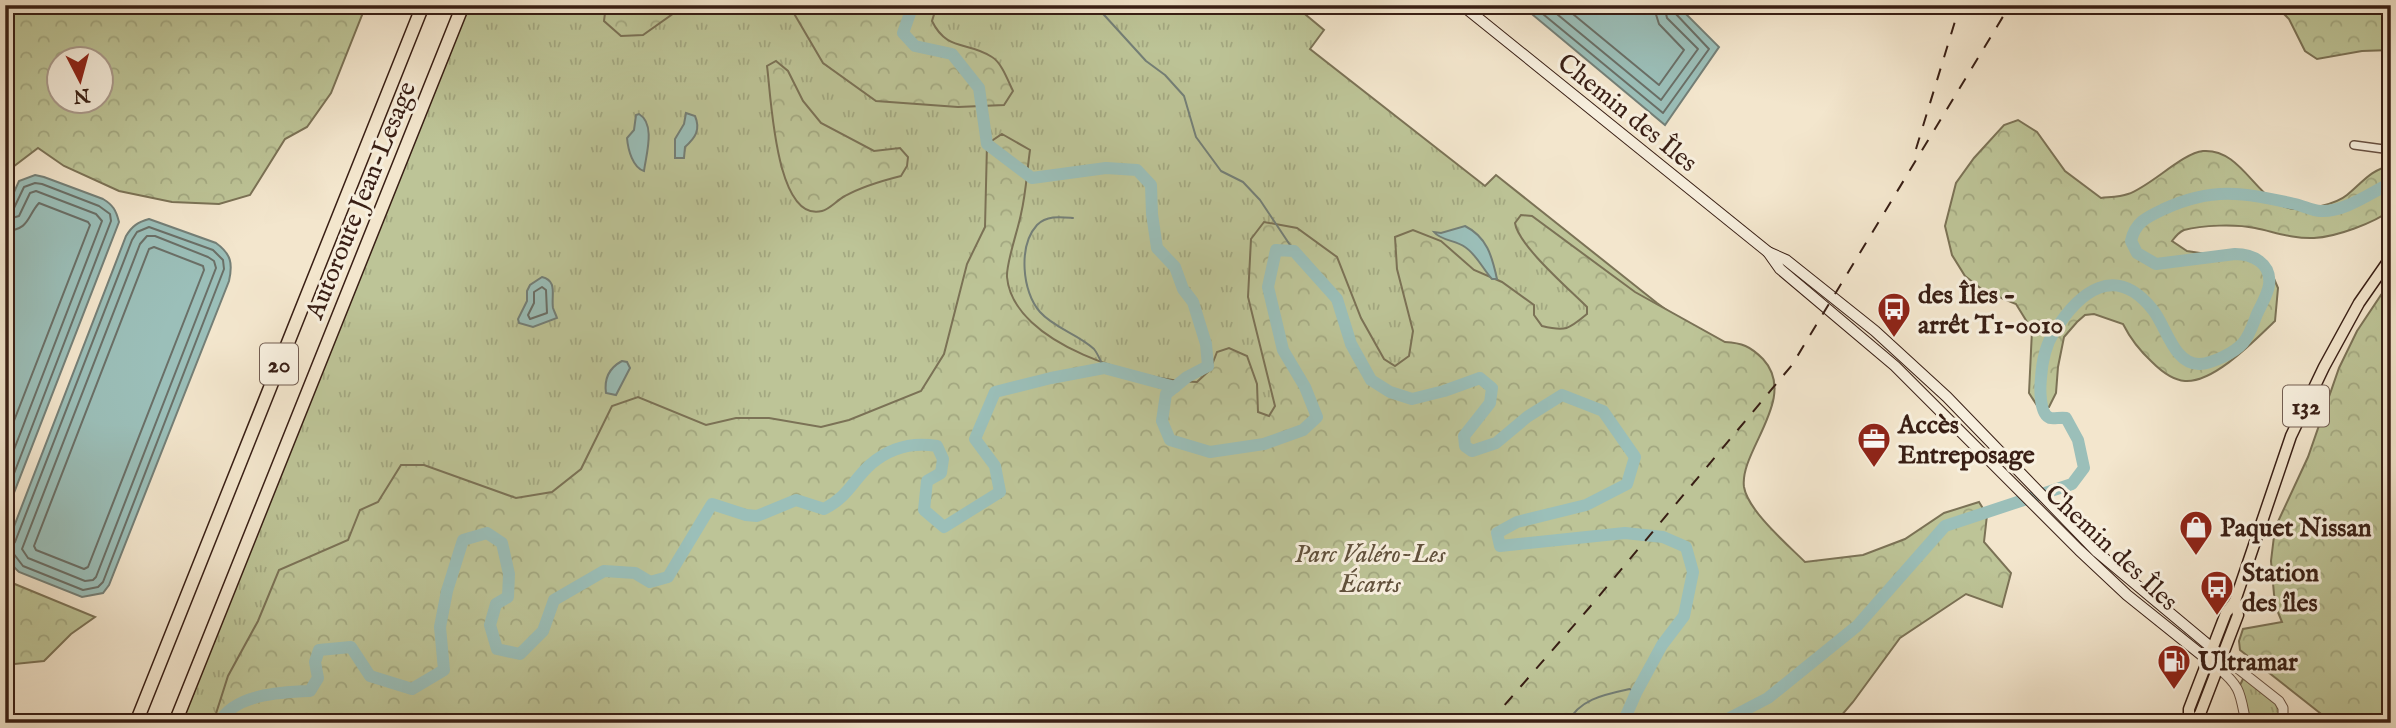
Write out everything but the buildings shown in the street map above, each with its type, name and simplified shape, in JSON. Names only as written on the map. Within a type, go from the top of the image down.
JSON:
[{"type":"highway","name":"Autoroute Jean-Lesage","points":[[136,723],[423,5]]},
{"type":"highway","name":"Autoroute Jean-Lesage","points":[[176,718],[463,5]]},
{"type":"main road","name":"Chemin des Îles","points":[[1462,5],[1768,252],[1780,269],[1895,366],[2097,552],[2222,656]]},
{"type":"main road","name":"132","points":[[2191,723],[2189,709],[2226,613],[2235,601],[2291,436],[2359,303],[2391,257]]},
{"type":"main road","name":"Chemin des Îles","points":[[2023,485],[2042,512],[2127,594],[2218,668]]},
{"type":"main road","name":"132","points":[[2191,723],[2200,714],[2238,615],[2235,601]]},
{"type":"street","points":[[2354,145],[2391,150]]},
{"type":"street","points":[[2222,656],[2279,701],[2283,708],[2283,723]]},
{"type":"street","points":[[2218,668],[2235,684],[2243,707],[2244,723]]},
{"type":"green space","points":[[5,5],[366,5],[331,93],[307,127],[285,139],[250,195],[219,204],[172,202],[119,191],[64,166],[38,148],[5,173]]},
{"type":"green space","points":[[463,5],[1294,5],[1324,30],[1310,49],[1485,186],[1496,175],[1657,303],[1774,389],[1489,723],[175,723]]},
{"type":"green space","points":[[606,5],[700,5],[677,11],[643,35],[621,36],[604,21]]},
{"type":"green space","points":[[789,5],[937,5],[932,21],[938,31],[951,42],[983,52],[996,60],[1013,91],[1004,105],[958,107],[876,101],[823,63]]},
{"type":"green space","points":[[2275,5],[2391,5],[2391,50],[2362,51],[2317,59],[2305,51],[2289,19]]},
{"type":"green space","points":[[776,61],[788,71],[803,101],[821,123],[874,151],[900,148],[908,157],[907,166],[901,176],[859,189],[822,211],[806,209],[794,197],[778,154],[767,66]]},
{"type":"green space","points":[[2018,120],[2037,132],[2065,171],[2101,198],[2122,196],[2137,190],[2186,158],[2203,151],[2229,158],[2270,198],[2282,206],[2295,209],[2336,201],[2372,173],[2391,166],[2391,210],[2354,228],[2314,238],[2238,226],[2209,226],[2182,231],[2172,241],[2187,251],[2213,255],[2244,255],[2269,267],[2278,288],[2275,321],[2221,368],[2196,380],[2185,381],[2163,372],[2143,353],[2123,324],[2094,314],[2085,315],[2064,337],[2056,393],[2049,407],[2038,407],[2029,393],[2032,330],[2016,304],[1984,291],[1965,276],[1952,255],[1945,226],[1956,183],[2004,125]]},
{"type":"green space","name":"Parc Valéro-Les Écarts","points":[[1002,134],[1030,150],[1023,206],[1007,271],[1015,301],[1031,322],[1055,340],[1083,355],[1145,375],[1197,382],[1210,370],[1217,352],[1229,348],[1247,356],[1257,384],[1258,412],[1269,416],[1275,406],[1248,297],[1251,239],[1264,222],[1297,228],[1337,257],[1361,318],[1384,359],[1395,366],[1409,356],[1413,331],[1397,269],[1395,237],[1413,230],[1441,241],[1474,270],[1502,282],[1534,305],[1534,315],[1542,326],[1567,328],[1587,314],[1587,307],[1545,266],[1518,232],[1515,223],[1521,215],[1532,216],[1635,292],[1725,342],[1750,348],[1763,359],[1772,374],[1775,390],[1765,424],[1750,457],[1744,487],[1761,517],[1805,562],[1863,555],[1905,539],[1944,513],[1979,502],[1987,515],[1984,542],[2011,573],[2002,607],[1966,594],[1900,638],[1835,723],[213,723],[228,676],[258,621],[279,570],[348,540],[360,510],[378,502],[401,465],[424,465],[516,498],[552,492],[581,469],[612,406],[638,397],[706,425],[736,418],[769,418],[821,427],[849,420],[921,391],[944,354],[967,264],[985,227],[987,144]]},
{"type":"green space","points":[[2381,295],[2391,302],[2391,723],[2322,723],[2325,717],[2240,650],[2239,641],[2243,629],[2282,622],[2275,605],[2271,561],[2275,528],[2308,457],[2339,368],[2357,331]]},
{"type":"green space","points":[[5,580],[95,617],[71,634],[44,661],[5,665]]},
{"type":"green space","points":[[2245,675],[2279,701],[2283,723],[2242,723],[2238,689]]},
{"type":"water","points":[[1521,5],[1677,5],[1719,47],[1665,125]]},
{"type":"water","points":[[686,113],[695,116],[697,130],[685,147],[684,158],[675,158],[675,139],[684,124]]},
{"type":"water","points":[[639,114],[649,132],[644,171],[634,162],[627,138],[634,130],[636,115]]},
{"type":"water","points":[[35,175],[103,199],[114,208],[119,222],[5,516],[5,212],[19,181]]},
{"type":"water","points":[[149,219],[216,243],[228,255],[231,264],[229,281],[109,585],[103,593],[82,597],[19,572],[9,558],[8,542],[126,236],[136,225]]},
{"type":"water","points":[[1465,226],[1483,242],[1497,279],[1492,279],[1465,247],[1434,232],[1441,233]]},
{"type":"water","points":[[542,277],[552,285],[553,308],[557,318],[533,327],[519,323],[530,285]]},
{"type":"water","points":[[622,361],[627,362],[630,368],[616,395],[606,393],[608,374]]},
{"type":"waterway","points":[[913,5],[903,33],[915,46],[952,54],[979,88],[987,144],[1032,178],[1106,168],[1137,170],[1151,185],[1157,248],[1175,267],[1183,289],[1193,302],[1206,344],[1208,366],[1187,377],[1166,394],[1162,421],[1170,440],[1210,452],[1264,444],[1303,430],[1317,417],[1305,387],[1283,350],[1268,287],[1276,250],[1294,251],[1337,299],[1351,344],[1371,380],[1390,392],[1412,399],[1480,378],[1492,388],[1490,403],[1464,436],[1465,446],[1472,451],[1496,443],[1527,417],[1562,395],[1603,411],[1635,457],[1627,484],[1586,505],[1517,522],[1497,533],[1500,546],[1625,533],[1663,537],[1686,547],[1693,572],[1684,616],[1662,645],[1636,693],[1625,718],[1626,723]]},
{"type":"waterway","points":[[1095,5],[1146,61],[1165,75],[1184,96],[1196,137],[1221,171],[1243,182],[1260,200],[1294,251]]},
{"type":"waterway","points":[[1720,723],[1768,698],[1857,626],[1945,526],[2072,484],[2084,468],[2078,440],[2066,418],[2046,416],[2041,400],[2042,366],[2051,337],[2064,318],[2086,295],[2112,285],[2125,288],[2139,296],[2158,317],[2177,352],[2191,363],[2217,360],[2243,343],[2268,288],[2269,277],[2260,261],[2235,254],[2156,264],[2137,253],[2131,241],[2135,229],[2143,221],[2182,202],[2214,194],[2260,197],[2314,210],[2330,210],[2348,205],[2391,183]]},
{"type":"waterway","points":[[1073,218],[1050,218],[1037,225],[1027,245],[1026,281],[1029,293],[1040,312],[1094,349],[1104,368]]},
{"type":"waterway","points":[[219,723],[226,713],[247,700],[272,694],[310,691],[318,678],[315,662],[319,650],[351,647],[370,676],[412,689],[444,670],[440,627],[447,591],[463,540],[487,533],[502,543],[509,574],[508,597],[496,604],[490,625],[497,649],[520,654],[543,631],[554,600],[604,571],[635,573],[650,582],[668,577],[712,504],[757,516],[796,500],[824,509],[839,499],[871,464],[886,453],[911,445],[928,445],[937,446],[943,459],[941,473],[927,481],[924,510],[944,527],[1000,492],[995,466],[975,439],[995,392],[1104,368],[1175,387]]},
{"type":"waterway","points":[[1568,723],[1579,708],[1594,699],[1630,689],[1636,693]]},
{"type":"railway","points":[[1916,149],[1960,5]]},
{"type":"railway","points":[[1489,723],[1792,365],[2010,5]]},
{"type":"place","name":"des Îles - arrêt T1-0010","points":[[1894,339]]},
{"type":"place","name":"Accès Entreposage","points":[[1874,469]]},
{"type":"place","name":"Paquet Nissan","points":[[2196,557]]},
{"type":"place","name":"Station des îles","points":[[2217,617]]},
{"type":"place","name":"Ultramar","points":[[2174,691]]}]
